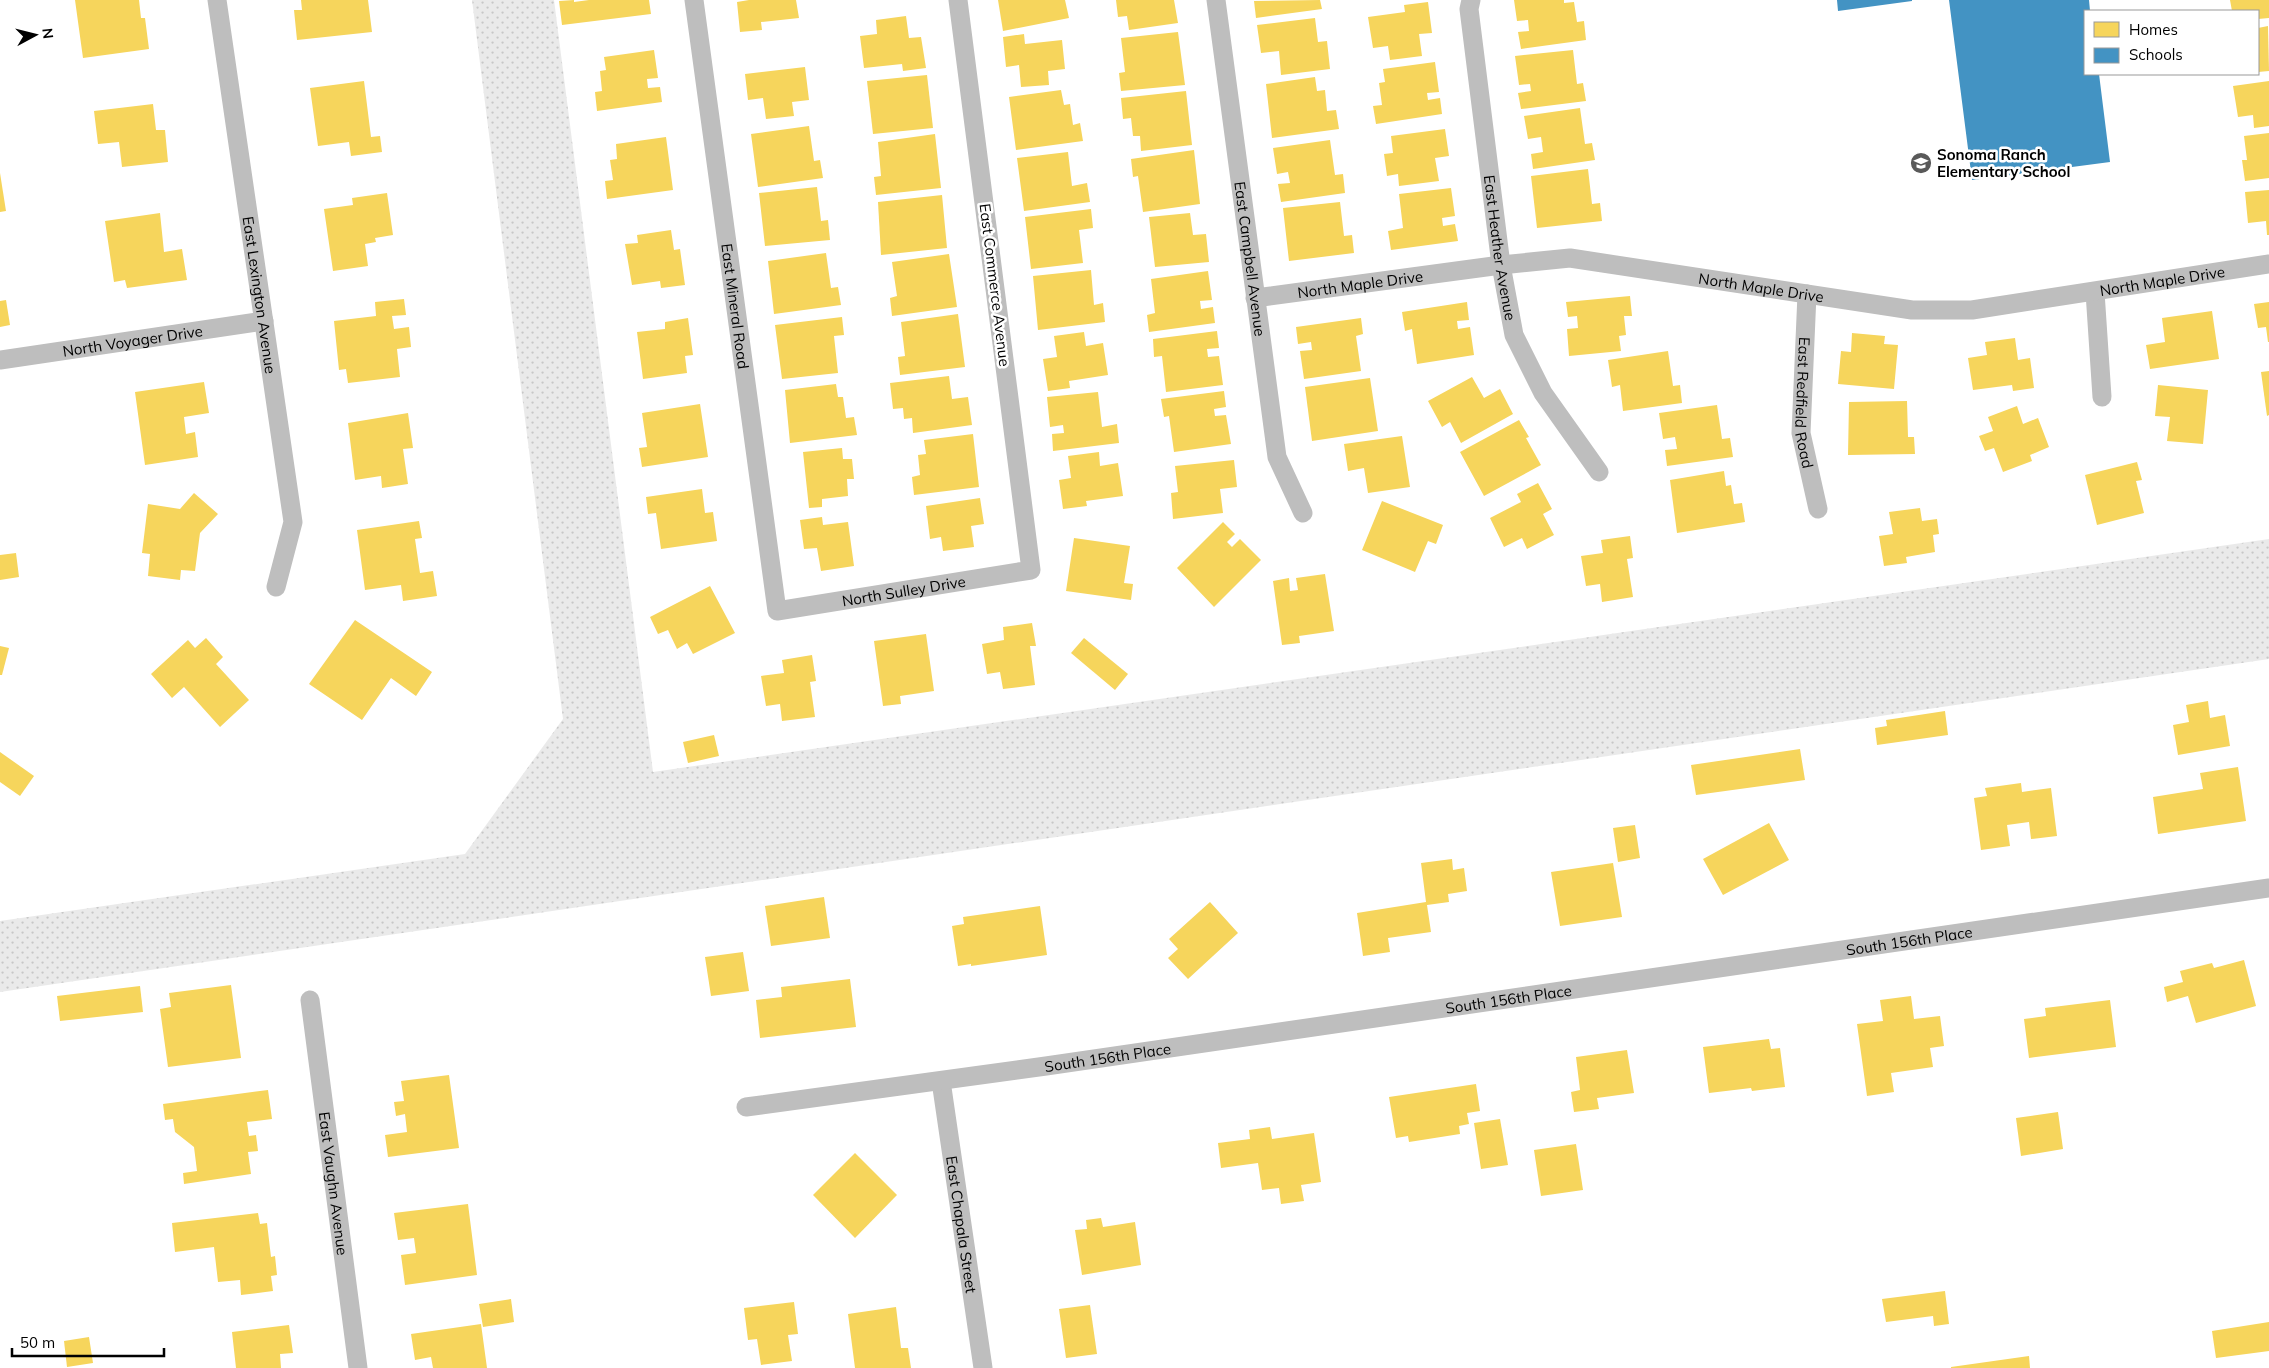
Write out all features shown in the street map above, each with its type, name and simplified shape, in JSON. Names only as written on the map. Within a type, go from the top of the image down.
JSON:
[{"type":"street","name":"East Lexington Avenue","points":[[217,0],[293,522],[276,587]]},
{"type":"street","name":"East Mineral Road","points":[[694,0],[777,612]]},
{"type":"street","name":"East Commerce Avenue","points":[[958,0],[1031,570]]},
{"type":"street","name":"East Campbell Avenue","points":[[1216,0],[1277,458],[1303,513]]},
{"type":"street","name":"East Heather Avenue","points":[[1471,0],[1469,9],[1501,266],[1514,335],[1543,393],[1600,472]]},
{"type":"street","name":"North Maple Drive","points":[[1255,298],[1570,258],[1912,310],[1968,310],[2269,264]]},
{"type":"street","points":[[2095,292],[2102,396]]},
{"type":"street","name":"East Redfield Road","points":[[1807,294],[1802,364],[1801,433],[1818,510]]},
{"type":"street","name":"North Voyager Drive","points":[[0,360],[264,321]]},
{"type":"street","name":"North Sulley Drive","points":[[777,612],[1031,570]]},
{"type":"street","name":"South 156th Place","points":[[746,1107],[941,1081],[2269,888]]},
{"type":"street","name":"East Vaughn Avenue","points":[[310,1000],[358,1368]]},
{"type":"street","name":"East Chapala Street","points":[[941,1081],[982,1368]]},
{"type":"shaded area","points":[[472,0],[554,0],[653,772],[2269,539],[2269,659],[0,992],[0,921],[465,854],[563,719]]},
{"type":"building: Homes","points":[[75,0],[139,0],[141,18],[145,18],[149,49],[83,58]]},
{"type":"building: Homes","points":[[301,0],[368,0],[372,32],[297,40],[294,10],[302,10]]},
{"type":"building: Homes","points":[[574,0],[574,2],[589,0],[649,0],[651,14],[562,25],[559,1]]},
{"type":"building: Homes","points":[[749,0],[796,0],[799,18],[761,22],[762,30],[740,32],[737,2]]},
{"type":"building: Homes","points":[[998,0],[1065,0],[1069,18],[1003,31]]},
{"type":"building: Homes","points":[[1116,0],[1174,0],[1178,23],[1129,30],[1127,16],[1118,17]]},
{"type":"building: Homes","points":[[1320,0],[1322,9],[1256,18],[1254,1]]},
{"type":"building: Homes","points":[[1514,0],[1564,0],[1564,3],[1574,2],[1577,22],[1584,21],[1586,40],[1521,49],[1518,32],[1529,31],[1528,20],[1517,21]]},
{"type":"building: Homes","points":[[2230,0],[2269,0],[2269,18],[2259,19],[2259,10],[2232,10]]},
{"type":"building: Homes","points":[[1428,2],[1432,33],[1419,34],[1422,56],[1390,60],[1388,46],[1373,48],[1368,17],[1405,12],[1404,5]]},
{"type":"building: Homes","points":[[906,16],[909,38],[921,37],[926,68],[903,71],[902,64],[864,68],[860,36],[877,34],[876,20]]},
{"type":"building: Homes","points":[[1315,18],[1318,42],[1327,41],[1330,69],[1281,75],[1279,51],[1261,53],[1257,25]]},
{"type":"building: Homes","points":[[2268,26],[2269,71],[2259,72],[2259,28]]},
{"type":"building: Homes","points":[[1178,32],[1185,85],[1121,91],[1119,73],[1125,72],[1121,38]]},
{"type":"building: Homes","points":[[1024,34],[1025,44],[1062,40],[1065,69],[1048,71],[1049,85],[1021,87],[1019,65],[1006,67],[1003,37]]},
{"type":"building: Homes","points":[[654,50],[658,78],[647,79],[648,88],[660,87],[662,102],[597,111],[595,92],[602,91],[600,71],[606,70],[604,57]]},
{"type":"building: Homes","points":[[1573,50],[1577,84],[1583,83],[1586,101],[1521,109],[1518,93],[1531,91],[1530,84],[1519,85],[1515,56]]},
{"type":"building: Homes","points":[[1435,62],[1439,92],[1427,93],[1428,100],[1440,98],[1442,114],[1376,124],[1373,106],[1382,105],[1379,83],[1385,82],[1383,69]]},
{"type":"building: Homes","points":[[805,67],[809,100],[792,102],[794,116],[766,119],[763,98],[748,100],[745,74]]},
{"type":"building: Homes","points":[[927,75],[933,128],[873,134],[867,81]]},
{"type":"building: Homes","points":[[1315,77],[1317,91],[1325,90],[1327,111],[1336,110],[1339,129],[1272,138],[1266,84]]},
{"type":"building: Homes","points":[[364,81],[371,137],[380,136],[382,152],[351,156],[349,142],[318,146],[310,88]]},
{"type":"building: Homes","points":[[2269,81],[2269,126],[2254,128],[2253,115],[2238,117],[2233,86]]},
{"type":"building: Homes","points":[[1061,90],[1064,105],[1070,104],[1073,125],[1080,123],[1083,141],[1016,150],[1009,97]]},
{"type":"building: Homes","points":[[1186,91],[1192,145],[1141,151],[1140,136],[1133,136],[1131,118],[1123,119],[1121,98]]},
{"type":"building: Homes","points":[[153,104],[156,130],[165,130],[168,162],[122,167],[119,142],[98,144],[94,111]]},
{"type":"building: Homes","points":[[1580,108],[1585,144],[1592,143],[1595,160],[1533,169],[1531,154],[1543,152],[1541,137],[1528,139],[1524,116]]},
{"type":"building: Homes","points":[[809,126],[814,161],[820,160],[823,178],[758,187],[751,134]]},
{"type":"building: Homes","points":[[1445,129],[1449,156],[1435,158],[1439,181],[1399,186],[1398,174],[1387,176],[1384,154],[1393,153],[1391,136]]},
{"type":"building: Homes","points":[[2269,133],[2269,178],[2245,181],[2242,160],[2247,160],[2244,136]]},
{"type":"building: Homes","points":[[935,134],[941,188],[876,195],[874,177],[881,176],[878,142]]},
{"type":"building: Homes","points":[[666,137],[673,190],[607,199],[605,181],[613,180],[610,160],[617,159],[616,144]]},
{"type":"building: Homes","points":[[1330,140],[1335,175],[1343,174],[1345,193],[1281,202],[1278,184],[1290,183],[1288,172],[1277,174],[1273,148]]},
{"type":"building: Homes","points":[[1194,150],[1200,204],[1143,212],[1138,176],[1133,177],[1131,159]]},
{"type":"building: Homes","points":[[1068,152],[1072,186],[1087,183],[1090,202],[1024,211],[1017,158]]},
{"type":"building: Homes","points":[[1588,169],[1592,204],[1600,203],[1602,221],[1537,228],[1531,176]]},
{"type":"building: Homes","points":[[0,173],[6,211],[0,212]]},
{"type":"building: Homes","points":[[817,187],[821,221],[828,220],[830,240],[765,246],[759,193]]},
{"type":"building: Homes","points":[[1451,188],[1455,216],[1442,218],[1443,226],[1455,224],[1458,241],[1391,250],[1388,231],[1403,228],[1399,194]]},
{"type":"building: Homes","points":[[2269,190],[2269,235],[2267,235],[2266,221],[2248,223],[2245,192]]},
{"type":"building: Homes","points":[[387,193],[393,235],[375,238],[376,242],[365,244],[368,266],[333,271],[324,209],[353,205],[352,198]]},
{"type":"building: Homes","points":[[942,195],[947,248],[881,255],[878,202]]},
{"type":"building: Homes","points":[[1340,202],[1344,236],[1352,235],[1354,253],[1289,261],[1283,208]]},
{"type":"building: Homes","points":[[1091,209],[1093,228],[1079,230],[1083,263],[1031,269],[1025,217]]},
{"type":"building: Homes","points":[[160,213],[164,252],[182,249],[187,280],[127,288],[125,280],[114,282],[105,221]]},
{"type":"building: Homes","points":[[1190,213],[1193,235],[1206,234],[1209,262],[1155,267],[1149,217]]},
{"type":"building: Homes","points":[[671,230],[674,250],[680,249],[685,285],[661,288],[660,281],[632,285],[625,244],[638,243],[637,235]]},
{"type":"building: Homes","points":[[826,253],[831,288],[838,287],[841,305],[774,314],[768,261]]},
{"type":"building: Homes","points":[[949,254],[957,307],[892,316],[890,298],[897,296],[892,262]]},
{"type":"building: Homes","points":[[1091,270],[1094,305],[1103,303],[1105,322],[1038,330],[1033,276]]},
{"type":"building: Homes","points":[[1208,271],[1212,300],[1200,301],[1201,309],[1213,307],[1215,323],[1149,332],[1147,315],[1155,313],[1151,279]]},
{"type":"building: Homes","points":[[1630,296],[1632,316],[1624,316],[1626,335],[1619,336],[1621,351],[1569,356],[1567,329],[1578,328],[1577,316],[1568,317],[1566,302]]},
{"type":"building: Homes","points":[[404,299],[406,315],[392,316],[394,329],[409,327],[411,347],[397,349],[400,377],[348,383],[346,369],[339,370],[334,321],[376,316],[375,302]]},
{"type":"building: Homes","points":[[6,300],[10,325],[0,327],[0,301]]},
{"type":"building: Homes","points":[[1467,302],[1469,320],[1457,321],[1458,329],[1470,327],[1474,355],[1417,364],[1412,329],[1405,331],[1402,312]]},
{"type":"building: Homes","points":[[2269,302],[2268,342],[2266,327],[2258,328],[2254,304]]},
{"type":"building: Homes","points":[[2212,311],[2219,359],[2150,369],[2146,345],[2165,342],[2162,318]]},
{"type":"building: Homes","points":[[958,314],[965,367],[900,375],[898,357],[905,356],[901,322]]},
{"type":"building: Homes","points":[[842,317],[844,335],[834,336],[838,373],[782,379],[775,325]]},
{"type":"building: Homes","points":[[688,318],[693,355],[685,356],[687,373],[643,379],[637,332],[665,329],[665,322]]},
{"type":"building: Homes","points":[[1361,318],[1363,334],[1356,336],[1361,371],[1304,379],[1300,351],[1312,350],[1311,342],[1298,344],[1296,327]]},
{"type":"building: Homes","points":[[1217,331],[1219,348],[1207,349],[1208,357],[1219,356],[1223,385],[1166,392],[1162,356],[1154,357],[1153,339]]},
{"type":"building: Homes","points":[[1084,332],[1086,346],[1103,343],[1108,375],[1069,381],[1070,388],[1048,391],[1043,359],[1057,357],[1054,336]]},
{"type":"building: Homes","points":[[1852,333],[1885,336],[1884,344],[1898,345],[1894,389],[1838,384],[1841,351],[1851,352]]},
{"type":"building: Homes","points":[[2015,338],[2018,360],[2030,358],[2034,388],[2013,391],[2012,385],[1973,390],[1968,358],[1987,355],[1985,342]]},
{"type":"building: Homes","points":[[1668,351],[1673,386],[1680,385],[1682,403],[1623,411],[1620,385],[1612,387],[1608,360]]},
{"type":"building: Homes","points":[[2269,371],[2269,415],[2267,416],[2261,372]]},
{"type":"building: Homes","points":[[949,376],[952,399],[968,397],[972,425],[913,433],[912,418],[904,419],[903,408],[893,409],[890,383]]},
{"type":"building: Homes","points":[[1472,377],[1484,398],[1500,389],[1513,414],[1461,443],[1450,422],[1442,427],[1428,401]]},
{"type":"building: Homes","points":[[1370,378],[1378,431],[1312,441],[1305,387]]},
{"type":"building: Homes","points":[[204,382],[209,413],[184,417],[186,434],[195,432],[198,457],[145,465],[135,392]]},
{"type":"building: Homes","points":[[836,384],[838,397],[843,397],[846,418],[854,417],[857,435],[790,443],[785,390]]},
{"type":"building: Homes","points":[[2158,385],[2208,390],[2203,444],[2167,441],[2170,417],[2155,416]]},
{"type":"building: Homes","points":[[1224,391],[1226,407],[1214,409],[1215,416],[1226,415],[1231,444],[1174,452],[1169,416],[1164,417],[1161,399]]},
{"type":"building: Homes","points":[[1098,392],[1102,427],[1117,424],[1119,443],[1053,451],[1052,434],[1064,433],[1063,425],[1050,427],[1047,397]]},
{"type":"building: Homes","points":[[1907,401],[1908,437],[1914,437],[1915,454],[1848,455],[1849,402]]},
{"type":"building: Homes","points":[[700,404],[708,457],[642,467],[639,448],[647,447],[642,413]]},
{"type":"building: Homes","points":[[1717,405],[1722,439],[1730,438],[1733,457],[1667,466],[1665,450],[1677,449],[1675,437],[1663,439],[1659,413]]},
{"type":"building: Homes","points":[[2017,406],[2023,424],[2038,418],[2049,447],[2030,455],[2032,461],[2003,472],[1994,448],[1985,451],[1979,436],[1993,431],[1988,417]]},
{"type":"building: Homes","points":[[408,413],[413,448],[403,449],[408,484],[382,488],[381,476],[355,480],[348,423]]},
{"type":"building: Homes","points":[[1519,420],[1529,437],[1526,438],[1541,465],[1484,496],[1460,452]]},
{"type":"building: Homes","points":[[973,434],[979,487],[914,495],[912,477],[920,475],[918,455],[926,454],[924,440]]},
{"type":"building: Homes","points":[[1402,436],[1410,487],[1368,493],[1364,468],[1348,471],[1344,444]]},
{"type":"building: Homes","points":[[842,448],[843,459],[852,459],[854,479],[847,479],[848,496],[822,499],[822,507],[809,508],[803,452]]},
{"type":"building: Homes","points":[[1099,452],[1100,466],[1118,463],[1123,496],[1086,501],[1087,506],[1063,509],[1059,480],[1071,478],[1068,456]]},
{"type":"building: Homes","points":[[1234,460],[1237,487],[1220,489],[1223,513],[1173,519],[1171,493],[1178,492],[1175,466]]},
{"type":"building: Homes","points":[[2137,462],[2142,480],[2136,481],[2144,513],[2097,525],[2085,475]]},
{"type":"building: Homes","points":[[1724,471],[1726,486],[1731,485],[1734,504],[1742,503],[1745,522],[1677,533],[1670,480]]},
{"type":"building: Homes","points":[[1538,483],[1552,509],[1543,514],[1554,535],[1527,549],[1522,538],[1504,547],[1490,518],[1521,502],[1517,494]]},
{"type":"building: Homes","points":[[702,489],[705,513],[713,512],[717,541],[661,549],[656,513],[648,514],[646,497]]},
{"type":"building: Homes","points":[[194,493],[218,514],[200,533],[195,571],[181,570],[180,580],[148,576],[150,554],[142,553],[148,504],[180,509]]},
{"type":"building: Homes","points":[[980,498],[984,524],[971,526],[974,547],[943,551],[941,537],[930,539],[926,506]]},
{"type":"building: Homes","points":[[1382,501],[1443,525],[1436,544],[1428,541],[1415,572],[1362,550]]},
{"type":"building: Homes","points":[[1920,508],[1922,521],[1937,519],[1939,534],[1933,535],[1935,552],[1906,557],[1907,563],[1884,566],[1879,536],[1893,534],[1889,512]]},
{"type":"building: Homes","points":[[822,517],[823,525],[848,522],[854,566],[821,571],[817,548],[804,549],[800,520]]},
{"type":"building: Homes","points":[[419,521],[422,538],[415,539],[420,573],[433,571],[437,596],[403,601],[401,585],[365,590],[357,530]]},
{"type":"building: Homes","points":[[1223,522],[1235,534],[1227,542],[1232,547],[1240,539],[1261,560],[1214,607],[1177,568]]},
{"type":"building: Homes","points":[[1630,536],[1633,558],[1627,559],[1633,597],[1602,602],[1600,584],[1586,586],[1581,556],[1603,553],[1601,540]]},
{"type":"building: Homes","points":[[1074,538],[1130,546],[1124,583],[1133,584],[1131,600],[1066,591]]},
{"type":"building: Homes","points":[[16,553],[19,577],[0,580],[0,555]]},
{"type":"building: Homes","points":[[1325,574],[1334,631],[1299,636],[1300,643],[1282,645],[1273,581],[1289,578],[1290,591],[1298,590],[1296,578]]},
{"type":"building: Homes","points":[[710,586],[735,633],[693,654],[687,643],[677,649],[668,630],[658,634],[650,617]]},
{"type":"building: Homes","points":[[355,620],[432,672],[416,696],[391,678],[362,720],[309,684]]},
{"type":"building: Homes","points":[[1032,623],[1036,646],[1030,646],[1035,685],[1003,689],[1000,672],[987,674],[982,644],[1004,640],[1003,627]]},
{"type":"building: Homes","points":[[926,634],[934,691],[900,696],[901,704],[883,706],[874,641]]},
{"type":"building: Homes","points":[[206,638],[223,657],[216,664],[249,700],[220,727],[184,687],[172,698],[151,674],[188,640],[195,648]]},
{"type":"building: Homes","points":[[1084,638],[1128,674],[1115,690],[1071,653]]},
{"type":"building: Homes","points":[[0,646],[9,648],[2,675],[0,675]]},
{"type":"building: Homes","points":[[812,655],[816,681],[810,682],[815,717],[782,721],[780,704],[766,706],[761,676],[784,673],[782,660]]},
{"type":"building: Homes","points":[[2208,701],[2210,718],[2225,715],[2230,746],[2178,755],[2173,725],[2189,722],[2186,705]]},
{"type":"building: Homes","points":[[1945,711],[1948,735],[1877,745],[1875,728],[1887,726],[1886,720]]},
{"type":"building: Homes","points":[[714,735],[719,756],[688,763],[683,742]]},
{"type":"building: Homes","points":[[1800,749],[1805,780],[1696,795],[1691,765]]},
{"type":"building: Homes","points":[[0,752],[34,776],[20,796],[0,782]]},
{"type":"building: Homes","points":[[2238,767],[2246,821],[2158,834],[2153,797],[2203,789],[2200,773]]},
{"type":"building: Homes","points":[[2021,783],[2022,792],[2051,788],[2057,836],[2031,839],[2029,822],[2007,825],[2010,846],[1981,850],[1974,798],[1987,796],[1985,788]]},
{"type":"building: Homes","points":[[1769,823],[1789,860],[1723,895],[1703,859]]},
{"type":"building: Homes","points":[[1635,825],[1640,858],[1618,862],[1613,828]]},
{"type":"building: Homes","points":[[1452,859],[1453,870],[1464,868],[1467,891],[1448,894],[1449,902],[1427,905],[1431,932],[1388,938],[1390,952],[1363,956],[1357,913],[1426,902],[1421,863]]},
{"type":"building: Homes","points":[[1613,863],[1622,917],[1560,926],[1551,872]]},
{"type":"building: Homes","points":[[824,897],[830,938],[771,946],[765,906]]},
{"type":"building: Homes","points":[[1210,902],[1238,933],[1188,979],[1168,958],[1178,949],[1169,939]]},
{"type":"building: Homes","points":[[1040,906],[1047,955],[971,966],[971,964],[958,966],[952,926],[964,924],[963,917]]},
{"type":"building: Homes","points":[[743,952],[749,991],[711,996],[705,957]]},
{"type":"building: Homes","points":[[2244,960],[2256,1006],[2196,1023],[2188,996],[2167,1002],[2164,987],[2183,982],[2180,971],[2212,963],[2214,968]]},
{"type":"building: Homes","points":[[850,979],[856,1027],[760,1038],[756,1000],[782,997],[781,987]]},
{"type":"building: Homes","points":[[231,985],[241,1058],[168,1067],[160,1009],[171,1007],[169,993]]},
{"type":"building: Homes","points":[[140,986],[143,1012],[60,1021],[57,996]]},
{"type":"building: Homes","points":[[1911,996],[1914,1019],[1940,1016],[1944,1046],[1930,1048],[1933,1067],[1891,1073],[1894,1092],[1867,1096],[1857,1024],[1883,1021],[1880,1000]]},
{"type":"building: Homes","points":[[2110,1000],[2116,1047],[2029,1058],[2024,1019],[2046,1016],[2045,1008]]},
{"type":"building: Homes","points":[[1769,1039],[1771,1049],[1780,1048],[1785,1087],[1752,1091],[1751,1088],[1709,1093],[1703,1047]]},
{"type":"building: Homes","points":[[1627,1050],[1634,1093],[1597,1098],[1599,1109],[1574,1112],[1571,1092],[1580,1090],[1576,1057]]},
{"type":"building: Homes","points":[[449,1075],[459,1148],[388,1157],[385,1135],[407,1132],[405,1114],[396,1116],[394,1102],[404,1101],[401,1081]]},
{"type":"building: Homes","points":[[1476,1084],[1480,1111],[1467,1113],[1469,1124],[1459,1126],[1460,1134],[1409,1142],[1408,1136],[1396,1138],[1389,1097]]},
{"type":"building: Homes","points":[[268,1090],[272,1119],[247,1122],[249,1136],[256,1135],[258,1151],[248,1152],[251,1174],[184,1184],[183,1173],[197,1171],[194,1147],[175,1132],[173,1119],[165,1120],[163,1104]]},
{"type":"building: Homes","points":[[2058,1112],[2063,1149],[2021,1156],[2016,1118]]},
{"type":"building: Homes","points":[[1500,1119],[1508,1165],[1481,1169],[1474,1123]]},
{"type":"building: Homes","points":[[1270,1127],[1272,1139],[1314,1133],[1321,1182],[1301,1185],[1304,1201],[1281,1204],[1279,1188],[1262,1190],[1258,1163],[1221,1168],[1218,1143],[1250,1139],[1249,1130]]},
{"type":"building: Homes","points":[[1576,1144],[1583,1190],[1541,1196],[1534,1150]]},
{"type":"building: Homes","points":[[855,1153],[897,1195],[855,1238],[813,1195]]},
{"type":"building: Homes","points":[[468,1204],[477,1275],[405,1285],[401,1255],[416,1253],[414,1238],[398,1240],[394,1213]]},
{"type":"building: Homes","points":[[258,1213],[260,1224],[267,1223],[271,1257],[275,1256],[277,1275],[271,1276],[273,1291],[241,1295],[240,1280],[218,1282],[214,1247],[175,1252],[172,1223]]},
{"type":"building: Homes","points":[[1101,1218],[1103,1227],[1135,1222],[1141,1265],[1082,1275],[1075,1230],[1087,1229],[1086,1220]]},
{"type":"building: Homes","points":[[1945,1291],[1949,1324],[1934,1326],[1933,1316],[1886,1322],[1882,1299]]},
{"type":"building: Homes","points":[[511,1299],[514,1322],[483,1327],[479,1304]]},
{"type":"building: Homes","points":[[794,1302],[798,1334],[788,1335],[792,1361],[761,1365],[757,1339],[748,1340],[744,1308]]},
{"type":"building: Homes","points":[[1090,1305],[1097,1354],[1066,1358],[1059,1309]]},
{"type":"building: Homes","points":[[896,1307],[901,1348],[908,1348],[911,1368],[855,1368],[848,1314]]},
{"type":"building: Homes","points":[[2269,1322],[2269,1351],[2216,1358],[2212,1331]]},
{"type":"building: Homes","points":[[481,1324],[487,1368],[433,1368],[431,1357],[415,1360],[411,1334]]},
{"type":"building: Homes","points":[[289,1325],[293,1353],[280,1354],[281,1368],[236,1368],[232,1332]]},
{"type":"building: Homes","points":[[89,1337],[93,1363],[67,1367],[64,1341]]},
{"type":"building: Homes","points":[[2029,1356],[2030,1368],[1951,1368],[1951,1367]]},
{"type":"building: Schools","points":[[1837,0],[1912,0],[1912,1],[1838,11]]},
{"type":"building: Schools","points":[[1949,0],[2089,0],[2090,10],[2084,10],[2084,75],[2099,75],[2110,162],[1972,180]]},
{"type":"place","name":"Sonoma Ranch Elementary School","points":[[1921,163]]}]
